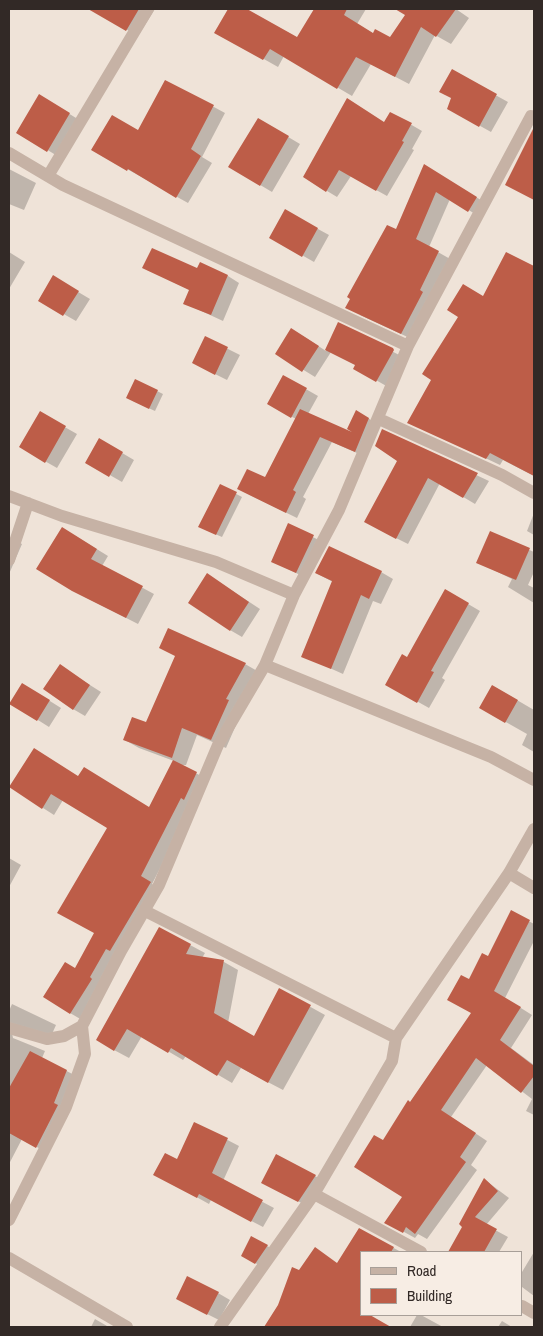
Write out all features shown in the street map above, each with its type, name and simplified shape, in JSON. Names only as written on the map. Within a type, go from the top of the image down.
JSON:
[{"type":"street","points":[[48,176],[148,9]]},
{"type":"street","points":[[9,1028],[47,1039],[64,1036],[82,1026],[121,951],[159,885],[218,745],[265,665],[294,595],[339,510],[379,419],[408,346],[531,116],[534,117]]},
{"type":"street","points":[[9,154],[48,176],[408,346]]},
{"type":"street","points":[[379,419],[502,475],[534,493]]},
{"type":"street","points":[[9,496],[216,562],[294,595]]},
{"type":"street","points":[[9,560],[28,503]]},
{"type":"street","points":[[265,665],[491,757],[534,780]]},
{"type":"street","points":[[220,1327],[314,1194],[392,1061],[396,1038],[509,873],[534,829]]},
{"type":"street","points":[[509,873],[534,888]]},
{"type":"street","points":[[145,911],[396,1038]]},
{"type":"street","points":[[9,1220],[66,1107],[85,1054],[82,1026]]},
{"type":"street","points":[[314,1194],[420,1251]]},
{"type":"street","points":[[9,1258],[127,1327]]},
{"type":"street","points":[[523,1307],[534,1313]]},
{"type":"building","points":[[88,9],[139,9],[126,31]]},
{"type":"building","points":[[228,9],[247,9],[297,37],[314,9],[347,9],[344,15],[373,33],[375,29],[390,37],[405,15],[395,9],[456,9],[436,37],[421,27],[395,77],[356,57],[337,89],[270,49],[263,60],[214,33]]},
{"type":"building","points":[[452,69],[497,94],[479,127],[447,109],[451,98],[439,92]]},
{"type":"building","points":[[165,80],[214,105],[191,149],[201,156],[176,198],[128,169],[127,171],[91,150],[112,115],[138,130]]},
{"type":"building","points":[[39,94],[70,113],[47,152],[16,133]]},
{"type":"building","points":[[347,98],[384,122],[390,112],[412,123],[402,141],[404,142],[376,191],[339,170],[326,192],[303,177]]},
{"type":"building","points":[[258,118],[289,136],[260,186],[228,167]]},
{"type":"building","points":[[534,127],[534,200],[505,185]]},
{"type":"building","points":[[424,164],[477,197],[468,212],[436,192],[416,239],[439,251],[420,290],[423,292],[401,334],[345,308],[350,299],[347,297],[387,225],[396,229]]},
{"type":"building","points":[[285,209],[318,228],[302,257],[269,238]]},
{"type":"building","points":[[152,248],[197,268],[200,262],[228,275],[211,315],[183,304],[189,290],[142,268]]},
{"type":"building","points":[[506,252],[534,266],[534,476],[490,453],[486,459],[407,423],[431,380],[422,374],[458,317],[447,310],[463,284],[483,296]]},
{"type":"building","points":[[53,275],[79,291],[63,316],[38,301]]},
{"type":"building","points":[[338,322],[393,348],[394,350],[376,382],[353,369],[355,365],[325,350]]},
{"type":"building","points":[[291,328],[319,346],[302,372],[275,354]]},
{"type":"building","points":[[205,336],[228,347],[215,375],[192,363]]},
{"type":"building","points":[[283,375],[307,388],[291,418],[267,404]]},
{"type":"building","points":[[135,379],[158,390],[149,409],[126,398]]},
{"type":"building","points":[[300,409],[352,432],[347,429],[356,410],[369,418],[355,452],[320,437],[293,490],[296,492],[286,513],[237,489],[247,469],[265,477]]},
{"type":"building","points":[[40,411],[66,426],[45,463],[19,447]]},
{"type":"building","points":[[382,429],[478,473],[463,498],[428,478],[396,539],[364,522],[397,461],[375,446]]},
{"type":"building","points":[[99,438],[123,452],[109,477],[85,463]]},
{"type":"building","points":[[220,484],[237,492],[216,535],[198,527]]},
{"type":"building","points":[[288,523],[314,535],[296,573],[271,562]]},
{"type":"building","points":[[62,527],[97,549],[91,559],[143,586],[126,618],[72,591],[36,569]]},
{"type":"building","points":[[490,531],[530,548],[516,580],[476,563]]},
{"type":"building","points":[[329,546],[382,571],[369,599],[361,595],[331,669],[301,657],[332,581],[315,573]]},
{"type":"building","points":[[207,573],[249,602],[230,631],[188,603]]},
{"type":"building","points":[[445,589],[469,603],[431,671],[434,672],[417,703],[385,685],[402,654],[407,657]]},
{"type":"building","points":[[168,628],[246,663],[226,699],[229,700],[211,740],[182,728],[172,758],[123,740],[132,717],[146,722],[175,656],[159,648]]},
{"type":"building","points":[[60,664],[90,685],[73,710],[43,689]]},
{"type":"building","points":[[22,683],[50,700],[37,721],[9,704]]},
{"type":"building","points":[[492,685],[518,700],[505,723],[479,708]]},
{"type":"building","points":[[34,748],[78,776],[84,767],[149,807],[173,760],[197,772],[184,800],[181,798],[141,876],[151,882],[110,951],[106,949],[90,977],[92,979],[70,1014],[43,997],[65,962],[75,968],[94,933],[57,913],[107,828],[51,794],[42,809],[9,787]]},
{"type":"building","points":[[511,910],[530,920],[494,991],[521,1007],[500,1040],[534,1066],[534,1076],[521,1093],[476,1058],[441,1110],[476,1133],[460,1157],[466,1162],[415,1234],[406,1227],[403,1233],[384,1223],[402,1197],[354,1167],[374,1135],[383,1140],[408,1100],[410,1102],[471,1013],[447,1000],[461,975],[469,979],[482,953],[488,956]]},
{"type":"building","points":[[159,927],[191,944],[186,954],[224,960],[214,1013],[254,1036],[279,988],[311,1005],[268,1083],[227,1060],[217,1076],[171,1048],[168,1053],[127,1029],[114,1051],[96,1040]]},
{"type":"building","points":[[30,1051],[67,1070],[54,1103],[58,1105],[36,1148],[9,1133],[9,1088]]},
{"type":"building","points":[[194,1122],[228,1138],[212,1173],[263,1200],[251,1222],[199,1194],[197,1198],[153,1175],[165,1153],[177,1159]]},
{"type":"building","points":[[276,1154],[316,1175],[298,1202],[261,1183]]},
{"type":"building","points":[[484,1178],[498,1191],[475,1217],[497,1229],[485,1251],[449,1251],[462,1227],[459,1224]]},
{"type":"building","points":[[359,1228],[394,1247],[392,1251],[360,1251],[360,1316],[372,1316],[391,1327],[264,1327],[278,1305],[292,1267],[299,1270],[315,1247],[337,1263]]},
{"type":"building","points":[[251,1236],[268,1245],[255,1264],[241,1256]]},
{"type":"building","points":[[187,1276],[219,1292],[207,1315],[176,1299]]}]
